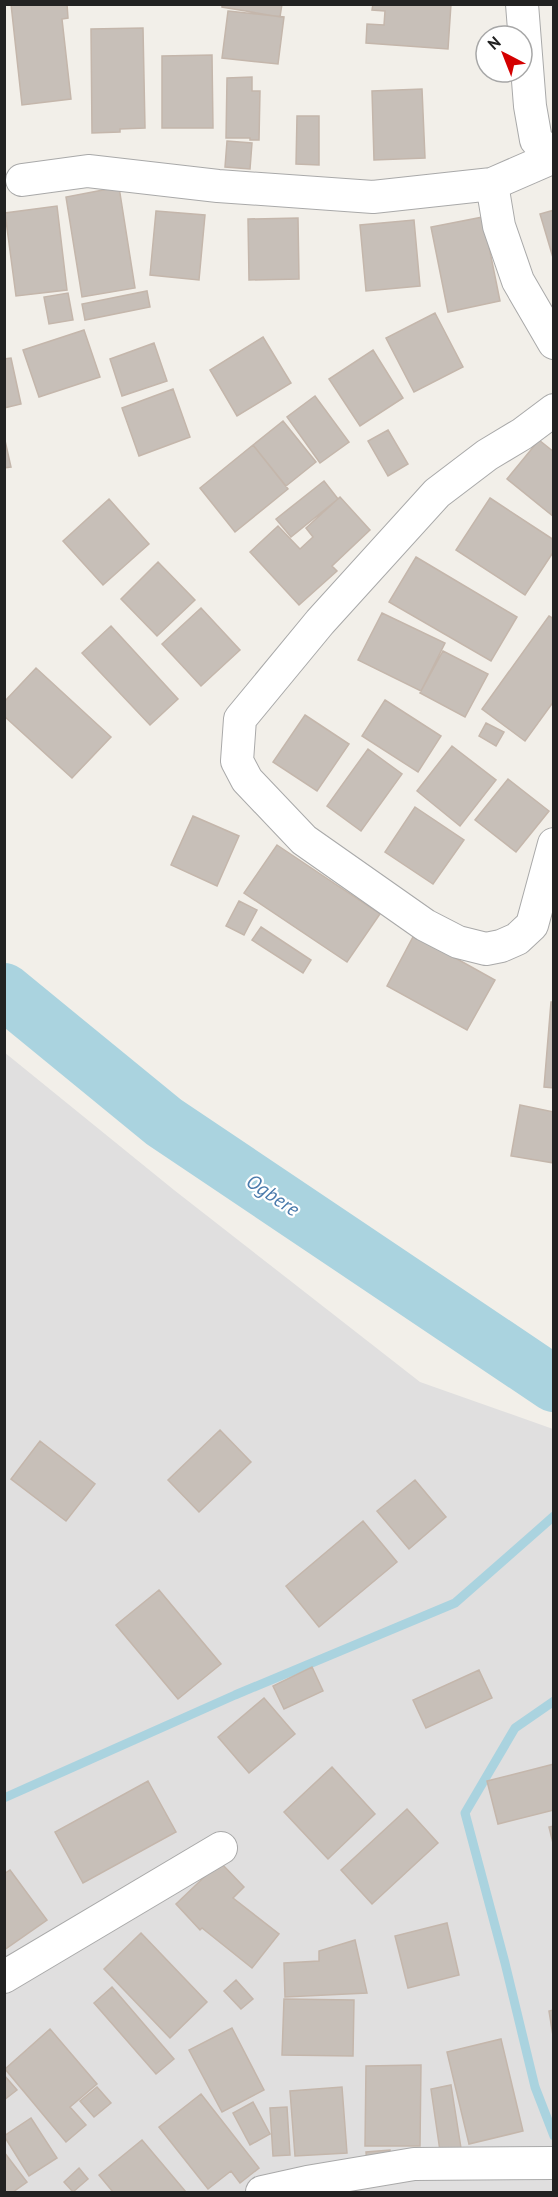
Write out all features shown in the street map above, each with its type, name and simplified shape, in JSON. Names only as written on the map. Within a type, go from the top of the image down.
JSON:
[{"type":"street","points":[[22,180],[88,171],[218,186],[373,196],[492,184],[554,157],[536,140],[530,106],[522,4]]},
{"type":"street","points":[[492,184],[499,226],[518,281],[554,344]]},
{"type":"street","points":[[554,410],[522,434],[487,455],[436,494],[320,622],[240,719],[237,761],[247,780],[304,840],[425,925],[458,942],[486,949],[501,946],[518,939],[532,925],[554,844]]},
{"type":"street","points":[[4,1977],[221,1848]]},
{"type":"street","points":[[262,2192],[414,2164],[554,2163]]},
{"type":"shaded area","points":[[4,1052],[174,1190],[420,1382],[553,1429],[553,2192],[5,2192]]},
{"type":"building","points":[[11,4],[67,4],[68,18],[62,19],[71,99],[22,105]]},
{"type":"building","points":[[222,4],[282,4],[280,17],[222,7]]},
{"type":"building","points":[[373,4],[451,4],[448,49],[366,43],[367,24],[384,25],[385,11],[372,10]]},
{"type":"building","points":[[228,11],[284,17],[278,64],[222,58]]},
{"type":"building","points":[[143,28],[145,128],[92,133],[91,29]]},
{"type":"building","points":[[212,55],[213,128],[162,128],[162,56]]},
{"type":"building","points":[[252,77],[252,91],[260,91],[259,140],[226,138],[227,78]]},
{"type":"building","points":[[422,89],[425,158],[374,160],[372,91]]},
{"type":"building","points":[[297,116],[319,116],[319,165],[296,164]]},
{"type":"building","points":[[227,141],[252,143],[250,169],[225,167]]},
{"type":"building","points":[[119,187],[135,288],[82,297],[66,197]]},
{"type":"building","points":[[57,206],[67,290],[16,296],[5,213]]},
{"type":"building","points":[[554,210],[554,261],[540,214]]},
{"type":"building","points":[[156,211],[205,215],[199,280],[150,275]]},
{"type":"building","points":[[483,217],[500,301],[448,312],[431,227]]},
{"type":"building","points":[[298,218],[299,279],[249,280],[248,219]]},
{"type":"building","points":[[414,220],[420,286],[366,291],[360,225]]},
{"type":"building","points":[[147,291],[150,307],[85,320],[82,304]]},
{"type":"building","points":[[68,293],[73,320],[49,324],[44,297]]},
{"type":"building","points":[[435,313],[463,367],[414,392],[386,338]]},
{"type":"building","points":[[84,330],[100,377],[39,397],[23,350]]},
{"type":"building","points":[[263,337],[291,383],[237,416],[210,370]]},
{"type":"building","points":[[154,343],[167,381],[122,396],[110,359]]},
{"type":"building","points":[[373,350],[403,398],[360,426],[329,379]]},
{"type":"building","points":[[11,358],[21,404],[4,408],[4,359]]},
{"type":"building","points":[[173,389],[190,437],[139,456],[122,408]]},
{"type":"building","points":[[315,396],[349,442],[320,463],[287,417]]},
{"type":"building","points":[[283,421],[316,462],[286,486],[253,445]]},
{"type":"building","points":[[388,430],[408,464],[388,476],[368,441]]},
{"type":"building","points":[[4,436],[11,467],[4,468]]},
{"type":"building","points":[[539,440],[554,452],[554,517],[507,479]]},
{"type":"building","points":[[253,445],[288,489],[235,532],[200,488]]},
{"type":"building","points":[[324,481],[338,499],[291,537],[276,519]]},
{"type":"building","points":[[340,497],[370,530],[332,566],[337,571],[299,605],[250,552],[278,526],[300,549],[313,537],[306,528]]},
{"type":"building","points":[[490,498],[554,540],[554,551],[525,595],[456,550]]},
{"type":"building","points":[[109,499],[149,544],[103,585],[63,541]]},
{"type":"building","points":[[416,557],[517,617],[491,661],[389,602]]},
{"type":"building","points":[[158,562],[195,600],[157,636],[121,599]]},
{"type":"building","points":[[201,608],[240,650],[201,686],[162,644]]},
{"type":"building","points":[[382,613],[445,643],[421,691],[358,660]]},
{"type":"building","points":[[549,616],[554,619],[554,701],[525,741],[482,709]]},
{"type":"building","points":[[111,626],[178,699],[150,725],[82,653]]},
{"type":"building","points":[[443,651],[488,674],[465,717],[420,693]]},
{"type":"building","points":[[36,668],[111,737],[72,778],[4,716],[4,702]]},
{"type":"building","points":[[385,700],[441,736],[418,772],[362,736]]},
{"type":"building","points":[[305,715],[349,744],[317,791],[273,762]]},
{"type":"building","points":[[486,723],[504,732],[496,746],[479,736]]},
{"type":"building","points":[[452,746],[496,780],[460,826],[417,791]]},
{"type":"building","points":[[368,749],[402,774],[361,831],[327,806]]},
{"type":"building","points":[[508,779],[549,811],[516,852],[475,820]]},
{"type":"building","points":[[415,807],[464,840],[433,884],[385,852]]},
{"type":"building","points":[[193,816],[239,836],[217,886],[171,865]]},
{"type":"building","points":[[277,845],[380,914],[347,962],[244,893]]},
{"type":"building","points":[[239,901],[257,910],[244,935],[226,926]]},
{"type":"building","points":[[261,927],[311,960],[303,973],[252,940]]},
{"type":"building","points":[[414,935],[495,980],[467,1030],[387,986]]},
{"type":"building","points":[[551,1002],[554,1002],[554,1088],[544,1087]]},
{"type":"building","points":[[520,1105],[554,1112],[554,1163],[511,1156]]},
{"type":"building","points":[[220,1430],[251,1462],[199,1512],[168,1480]]},
{"type":"building","points":[[40,1441],[95,1484],[66,1521],[11,1479]]},
{"type":"building","points":[[415,1480],[446,1517],[409,1549],[377,1511]]},
{"type":"building","points":[[363,1521],[397,1562],[319,1627],[286,1586]]},
{"type":"building","points":[[159,1590],[221,1664],[178,1699],[116,1625]]},
{"type":"building","points":[[312,1667],[323,1691],[284,1709],[273,1686]]},
{"type":"building","points":[[479,1670],[492,1698],[426,1728],[413,1700]]},
{"type":"building","points":[[264,1698],[295,1734],[249,1773],[218,1737]]},
{"type":"building","points":[[554,1764],[554,1810],[498,1824],[487,1781]]},
{"type":"building","points":[[332,1767],[375,1814],[328,1859],[284,1812]]},
{"type":"building","points":[[148,1781],[176,1832],[83,1883],[55,1832]]},
{"type":"building","points":[[407,1809],[438,1843],[372,1904],[341,1870]]},
{"type":"building","points":[[554,1826],[554,1847],[549,1827]]},
{"type":"building","points":[[220,1862],[244,1887],[233,1898],[279,1934],[252,1968],[202,1928],[200,1930],[176,1904]]},
{"type":"building","points":[[10,1870],[47,1920],[4,1950],[4,1874]]},
{"type":"building","points":[[447,1923],[459,1975],[408,1988],[395,1936]]},
{"type":"building","points":[[141,1933],[207,2002],[170,2038],[104,1969]]},
{"type":"building","points":[[355,1940],[367,1993],[285,1997],[284,1963],[319,1961],[319,1951]]},
{"type":"building","points":[[236,1980],[253,1999],[241,2009],[224,1991]]},
{"type":"building","points":[[112,1987],[174,2059],[156,2074],[94,2003]]},
{"type":"building","points":[[284,1999],[354,2000],[353,2056],[282,2055]]},
{"type":"building","points":[[554,2010],[554,2042],[549,2011]]},
{"type":"building","points":[[232,2028],[264,2090],[222,2112],[189,2050]]},
{"type":"building","points":[[50,2029],[97,2084],[70,2107],[86,2125],[66,2142],[5,2069]]},
{"type":"building","points":[[501,2039],[523,2131],[469,2144],[447,2052]]},
{"type":"building","points":[[421,2065],[420,2146],[365,2146],[366,2066]]},
{"type":"building","points":[[4,2075],[17,2090],[4,2100]]},
{"type":"building","points":[[451,2085],[461,2148],[440,2151],[431,2089]]},
{"type":"building","points":[[97,2087],[111,2103],[94,2117],[80,2101]]},
{"type":"building","points":[[342,2087],[347,2153],[295,2156],[290,2091]]},
{"type":"building","points":[[201,2094],[259,2168],[240,2183],[231,2171],[208,2189],[159,2127]]},
{"type":"building","points":[[253,2102],[270,2134],[250,2145],[233,2113]]},
{"type":"building","points":[[287,2107],[290,2155],[273,2156],[270,2108]]},
{"type":"building","points":[[31,2118],[57,2158],[29,2176],[4,2136]]},
{"type":"building","points":[[142,2140],[186,2192],[113,2192],[99,2175]]},
{"type":"building","points":[[390,2150],[391,2163],[367,2165],[366,2152]]},
{"type":"building","points":[[4,2152],[27,2182],[13,2192],[4,2192]]},
{"type":"building","points":[[79,2168],[88,2179],[73,2192],[64,2182]]},
{"type":"waterway","name":"Ogbere","points":[[4,991],[164,1122],[554,1384]]},
{"type":"waterway","points":[[4,1798],[235,1695],[455,1603],[554,1516]]},
{"type":"waterway","points":[[554,1701],[515,1728],[465,1813],[535,2087],[554,2136]]}]
